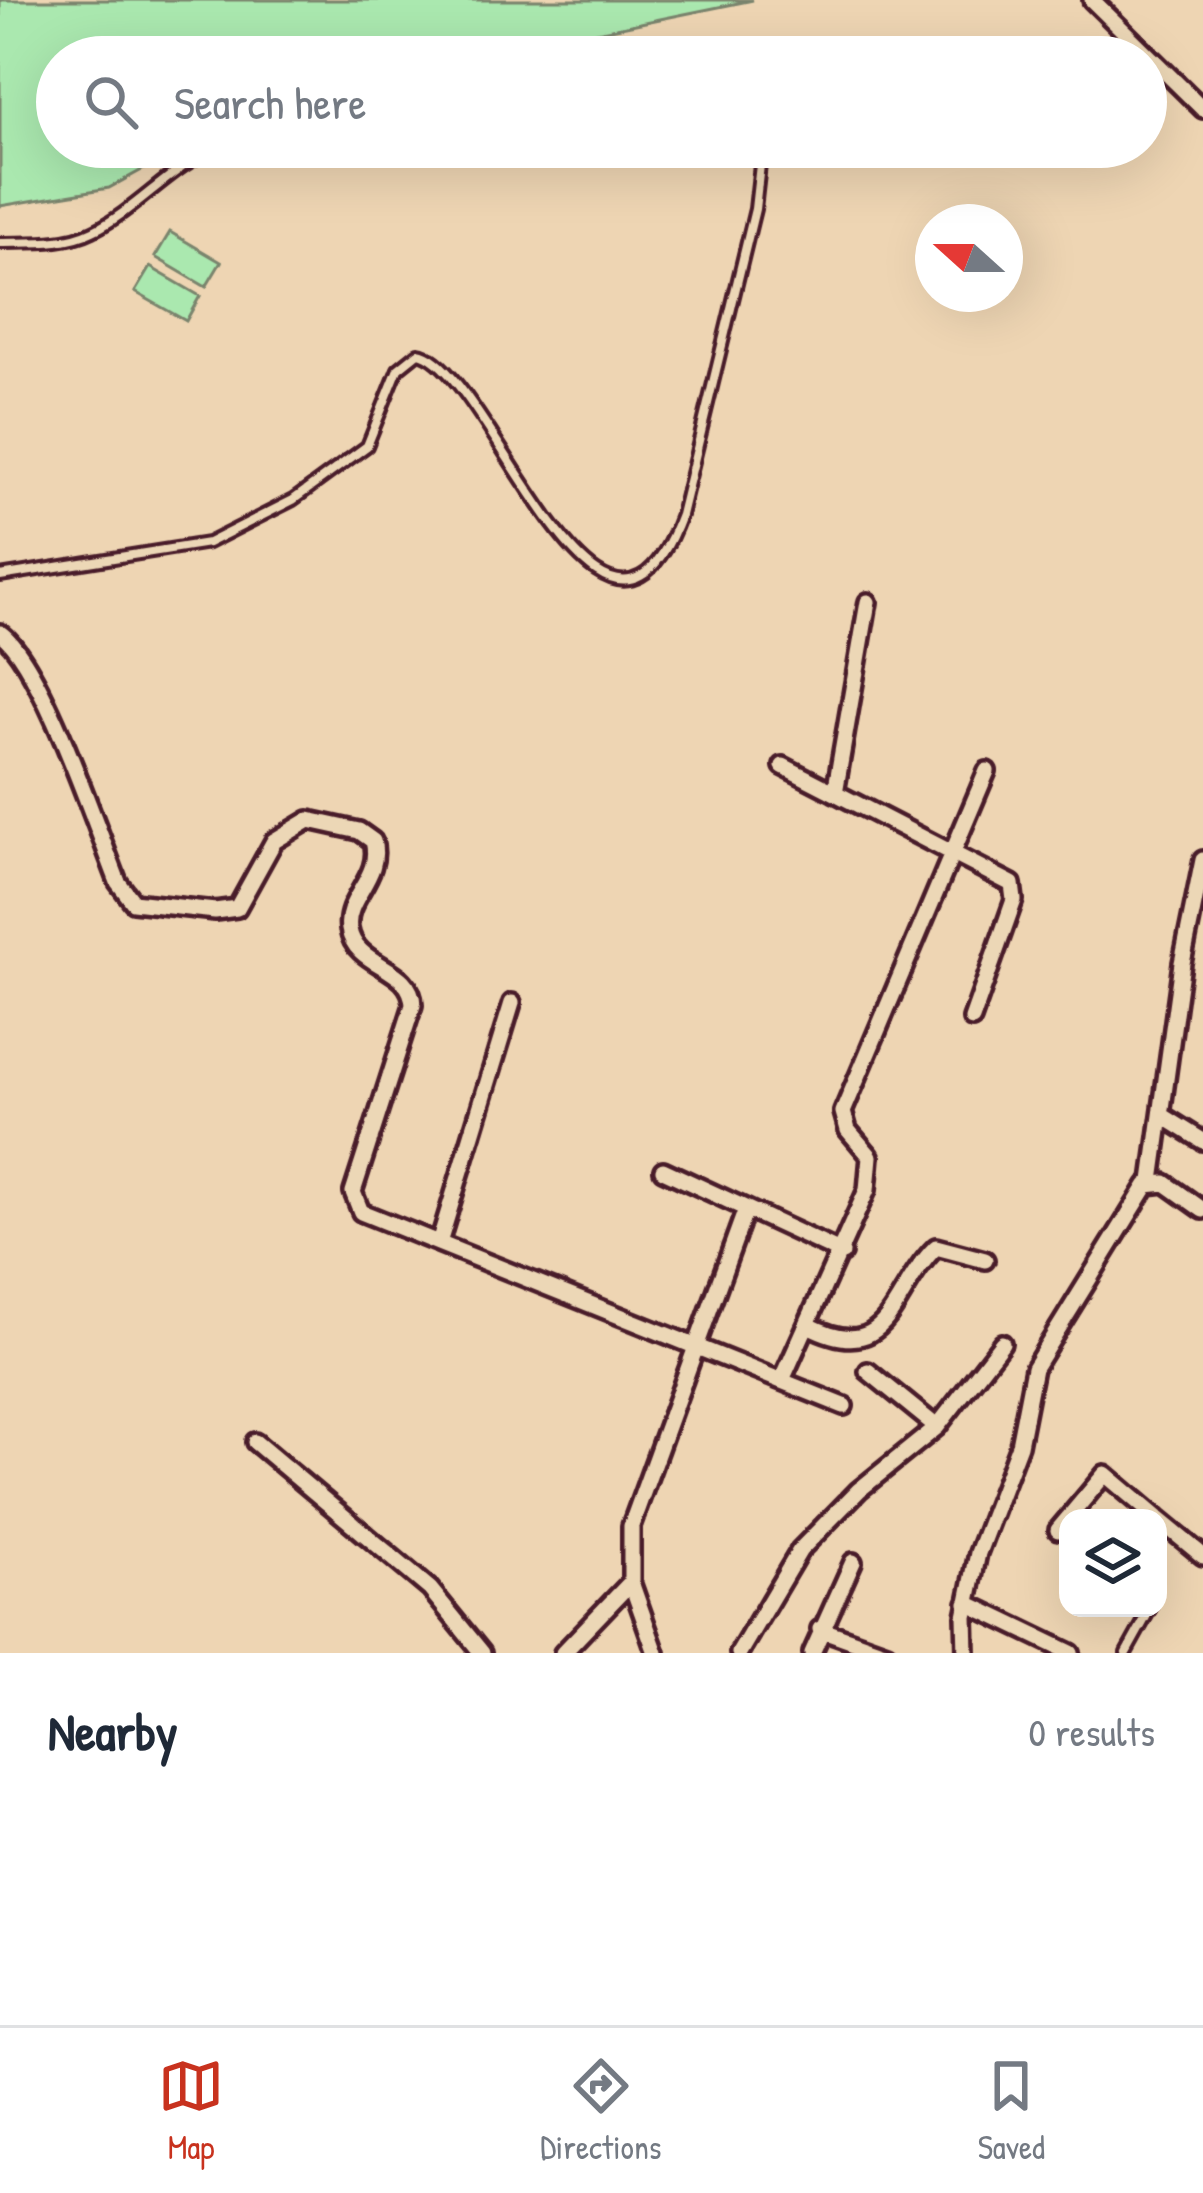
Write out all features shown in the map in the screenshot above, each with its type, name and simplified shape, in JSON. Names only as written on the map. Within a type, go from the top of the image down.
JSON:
[{"type":"street","points":[[1092,0],[1129,36]]},
{"type":"street","points":[[1167,74],[1203,109]]},
{"type":"street","points":[[835,793],[868,602]]},
{"type":"street","points":[[0,633],[20,651],[41,692],[118,882],[133,902],[215,911],[237,908],[274,841],[309,820],[340,825],[373,841],[376,861],[350,918],[350,932],[365,956],[410,987],[412,1005],[353,1200],[361,1212],[844,1406]]},
{"type":"street","points":[[783,766],[953,852],[1015,890],[972,1019]]},
{"type":"street","points":[[782,1380],[867,1190],[866,1148],[848,1130],[843,1112],[987,771]]},
{"type":"street","points":[[966,1653],[967,1603],[978,1552],[1019,1445],[1034,1368],[1152,1181],[1182,963],[1203,860]]},
{"type":"street","points":[[439,1243],[512,1003]]},
{"type":"street","points":[[1163,1116],[1203,1141]]},
{"type":"street","points":[[663,1170],[842,1253]]},
{"type":"street","points":[[1152,1181],[1171,1186],[1203,1210]]},
{"type":"street","points":[[656,1653],[631,1582],[631,1526],[746,1209]]},
{"type":"street","points":[[808,1325],[841,1341],[860,1340],[883,1323],[936,1247],[985,1260]]},
{"type":"street","points":[[740,1653],[800,1550],[860,1490],[937,1427],[1002,1343]]},
{"type":"street","points":[[868,1371],[937,1427]]},
{"type":"street","points":[[255,1442],[430,1588],[482,1653]]},
{"type":"street","points":[[1076,1509],[1105,1474],[1146,1509]]},
{"type":"street","points":[[1167,1526],[1203,1556]]},
{"type":"street","points":[[812,1653],[853,1562]]},
{"type":"street","points":[[563,1653],[631,1582]]},
{"type":"street","points":[[967,1603],[1070,1653]]},
{"type":"street","points":[[820,1629],[886,1653]]},
{"type":"street","points":[[1021,1653],[1030,1633]]},
{"type":"lane","points":[[0,243],[68,240],[93,231],[180,168]]},
{"type":"lane","points":[[0,576],[208,543],[293,500],[367,446],[398,369],[418,353],[442,362],[508,466],[593,571],[614,581],[638,576],[662,556],[681,515],[755,209],[760,168]]},
{"type":"lane","points":[[1126,1653],[1146,1617]]},
{"type":"green space","points":[[0,0],[753,0],[577,36],[36,36],[36,168],[146,168],[109,188],[0,206]]},
{"type":"green space","points":[[170,232],[221,262],[206,287],[155,257]]},
{"type":"green space","points":[[150,267],[200,296],[186,321],[135,292]]}]
